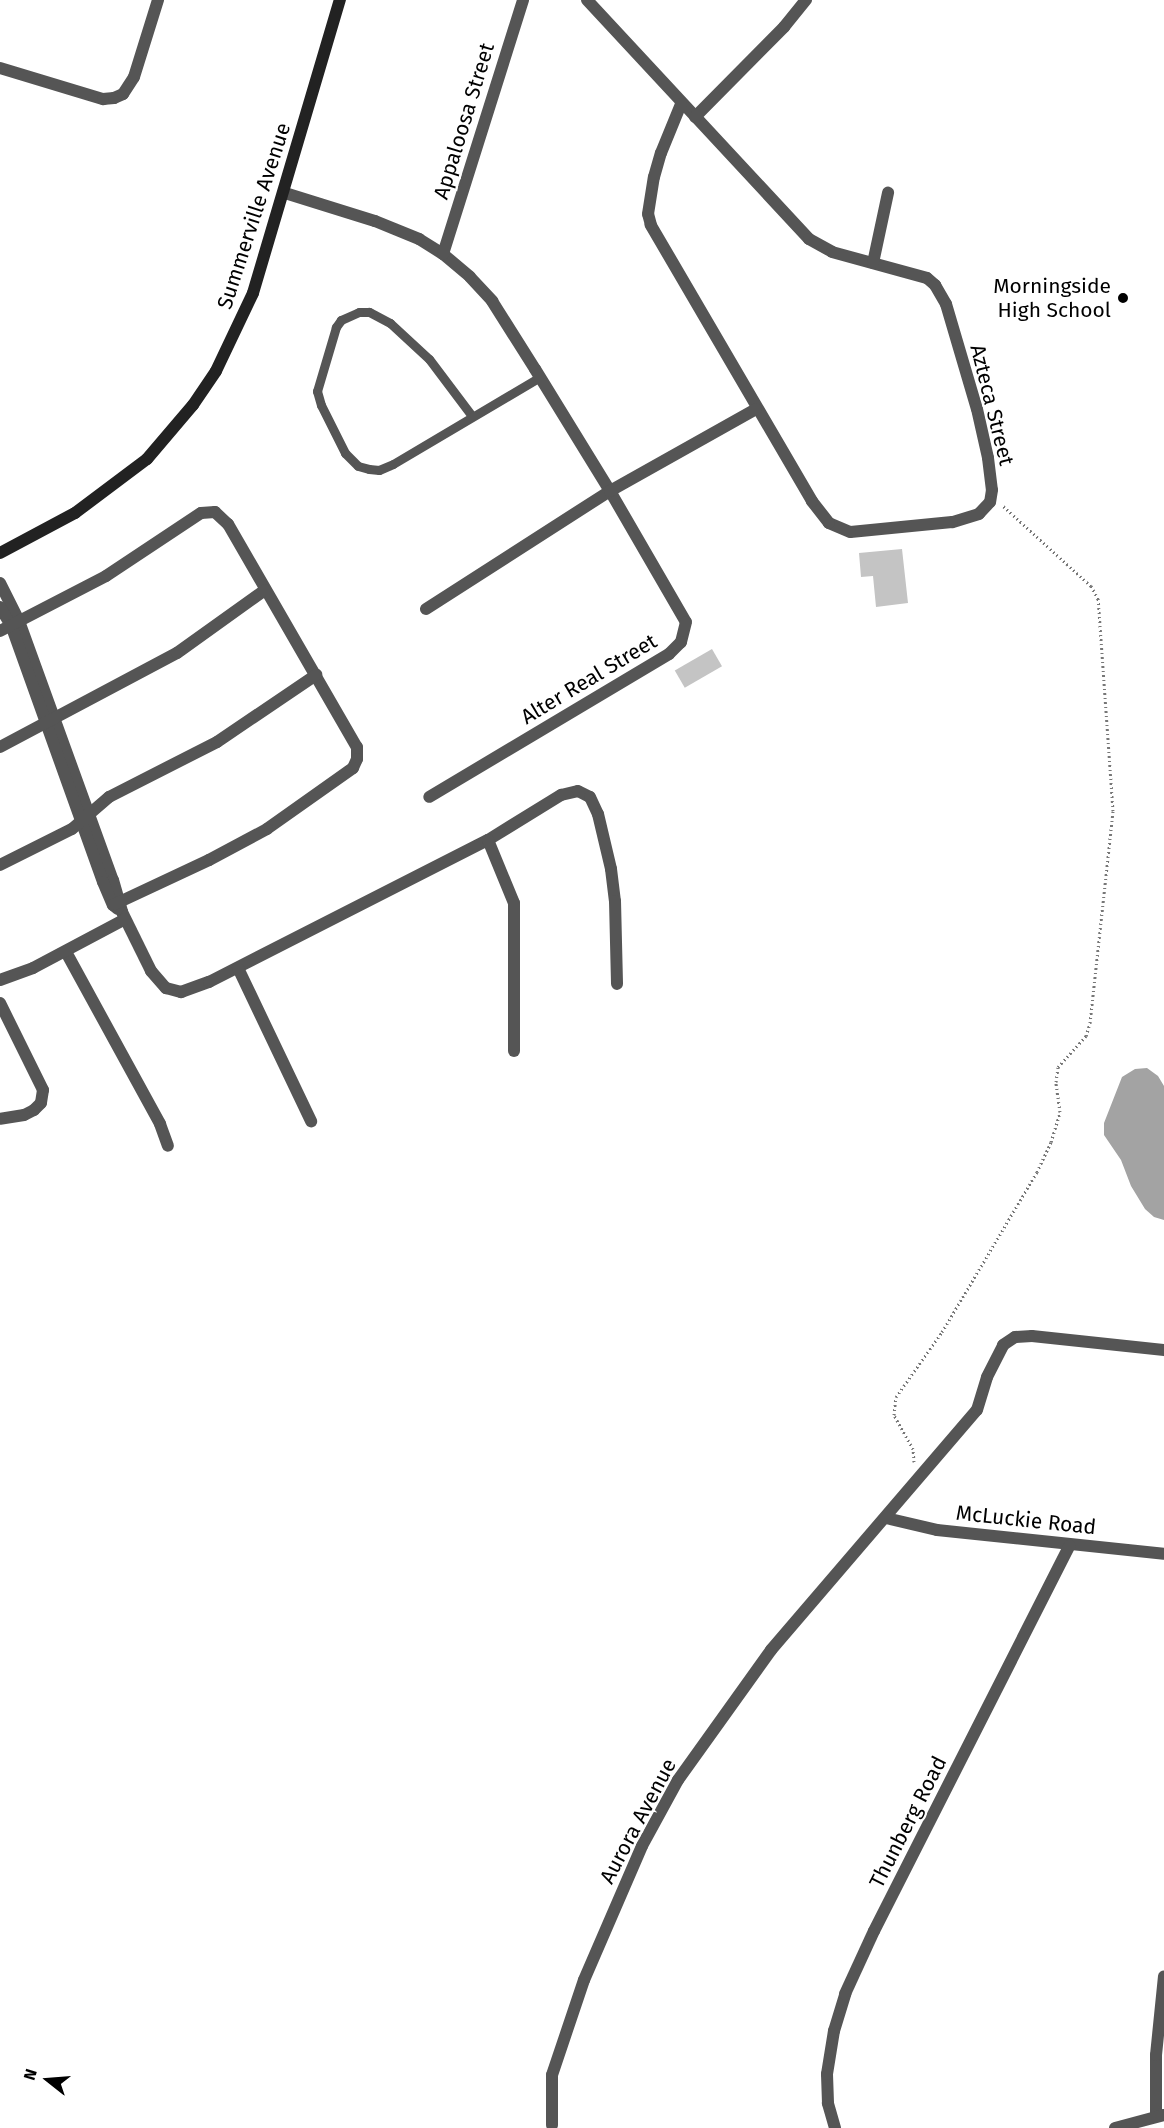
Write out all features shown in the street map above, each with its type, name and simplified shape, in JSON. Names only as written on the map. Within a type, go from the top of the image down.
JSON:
[{"type":"street","points":[[0,68],[103,99],[114,98],[123,94],[134,77],[158,0]]},
{"type":"street","name":"Summerville Avenue","points":[[0,554],[75,513],[110,490],[147,459],[193,405],[216,371],[244,313],[285,193],[340,0]]},
{"type":"street","name":"Appaloosa Street","points":[[443,254],[523,0]]},
{"type":"street","name":"Azteca Street","points":[[587,0],[681,104],[809,239],[832,252],[927,279],[935,285],[946,304],[977,409],[988,458],[992,490],[990,502]]},
{"type":"street","points":[[695,117],[784,27],[806,0]]},
{"type":"street","points":[[681,104],[661,153],[648,214],[651,225],[756,408],[812,501],[829,523],[839,529],[860,532],[952,522],[973,518],[990,502]]},
{"type":"street","name":"Alter Real Street","points":[[285,193],[375,221],[419,239],[443,254],[470,277],[492,301],[540,377],[683,615],[686,628],[681,642],[669,654],[429,797]]},
{"type":"street","points":[[873,262],[888,193]]},
{"type":"street","points":[[426,609],[610,491],[756,408]]},
{"type":"street","points":[[0,980],[66,952],[120,910],[244,842],[353,768],[357,759],[357,747],[316,675],[228,524],[215,512],[206,511],[191,519],[106,576],[10,626]]},
{"type":"street","points":[[0,583],[10,626]]},
{"type":"street","points":[[0,747],[177,653],[265,590]]},
{"type":"street","points":[[0,607],[49,720],[120,910],[151,971],[166,988],[181,992],[189,991],[488,840],[561,795],[578,791],[590,797],[598,814],[611,869],[615,901],[617,984]]},
{"type":"street","points":[[0,865],[85,819],[109,797],[217,742],[316,675]]},
{"type":"street","points":[[488,840],[514,903],[513,1051]]},
{"type":"street","points":[[66,952],[160,1124],[168,1146]]},
{"type":"street","points":[[237,968],[311,1121]]},
{"type":"street","points":[[0,1003],[43,1090],[41,1103],[34,1110],[24,1115],[0,1119]]},
{"type":"street","name":"Aurora Avenue","points":[[552,2126],[552,2075],[584,1980],[642,1846],[678,1780],[771,1650],[977,1410],[996,1356],[1008,1340],[1032,1336],[1164,1350]]},
{"type":"street","name":"McLuckie Road","points":[[886,1518],[937,1530],[1069,1546],[1164,1554]]},
{"type":"street","name":"Thunberg Road","points":[[835,2128],[828,2103],[827,2074],[834,2031],[845,1994],[874,1931],[1069,1546]]},
{"type":"street","points":[[1115,2128],[1160,2115],[1156,2055],[1164,1976]]},
{"type":"lane","points":[[472,416],[429,359],[390,323],[369,312],[359,312],[341,320],[336,327],[323,362],[317,390],[321,405],[345,453],[351,461],[369,469],[379,470],[540,377]]},
{"type":"path","points":[[917,1482],[913,1449],[894,1415],[896,1396],[942,1332],[1037,1172],[1054,1136],[1060,1112],[1056,1082],[1058,1067],[1086,1036],[1090,1023],[1113,811],[1098,599],[1091,586],[1004,506],[990,502]]},
{"type":"shaded area","points":[[1147,1068],[1158,1076],[1164,1086],[1164,1220],[1154,1217],[1145,1209],[1131,1186],[1121,1160],[1104,1135],[1104,1123],[1122,1077],[1135,1069]]},
{"type":"building","points":[[902,549],[908,603],[876,607],[873,576],[861,577],[859,553]]},
{"type":"building","points":[[712,649],[722,666],[685,688],[675,670]]},
{"type":"place","name":"Morningside High School","points":[[1123,298]]}]
